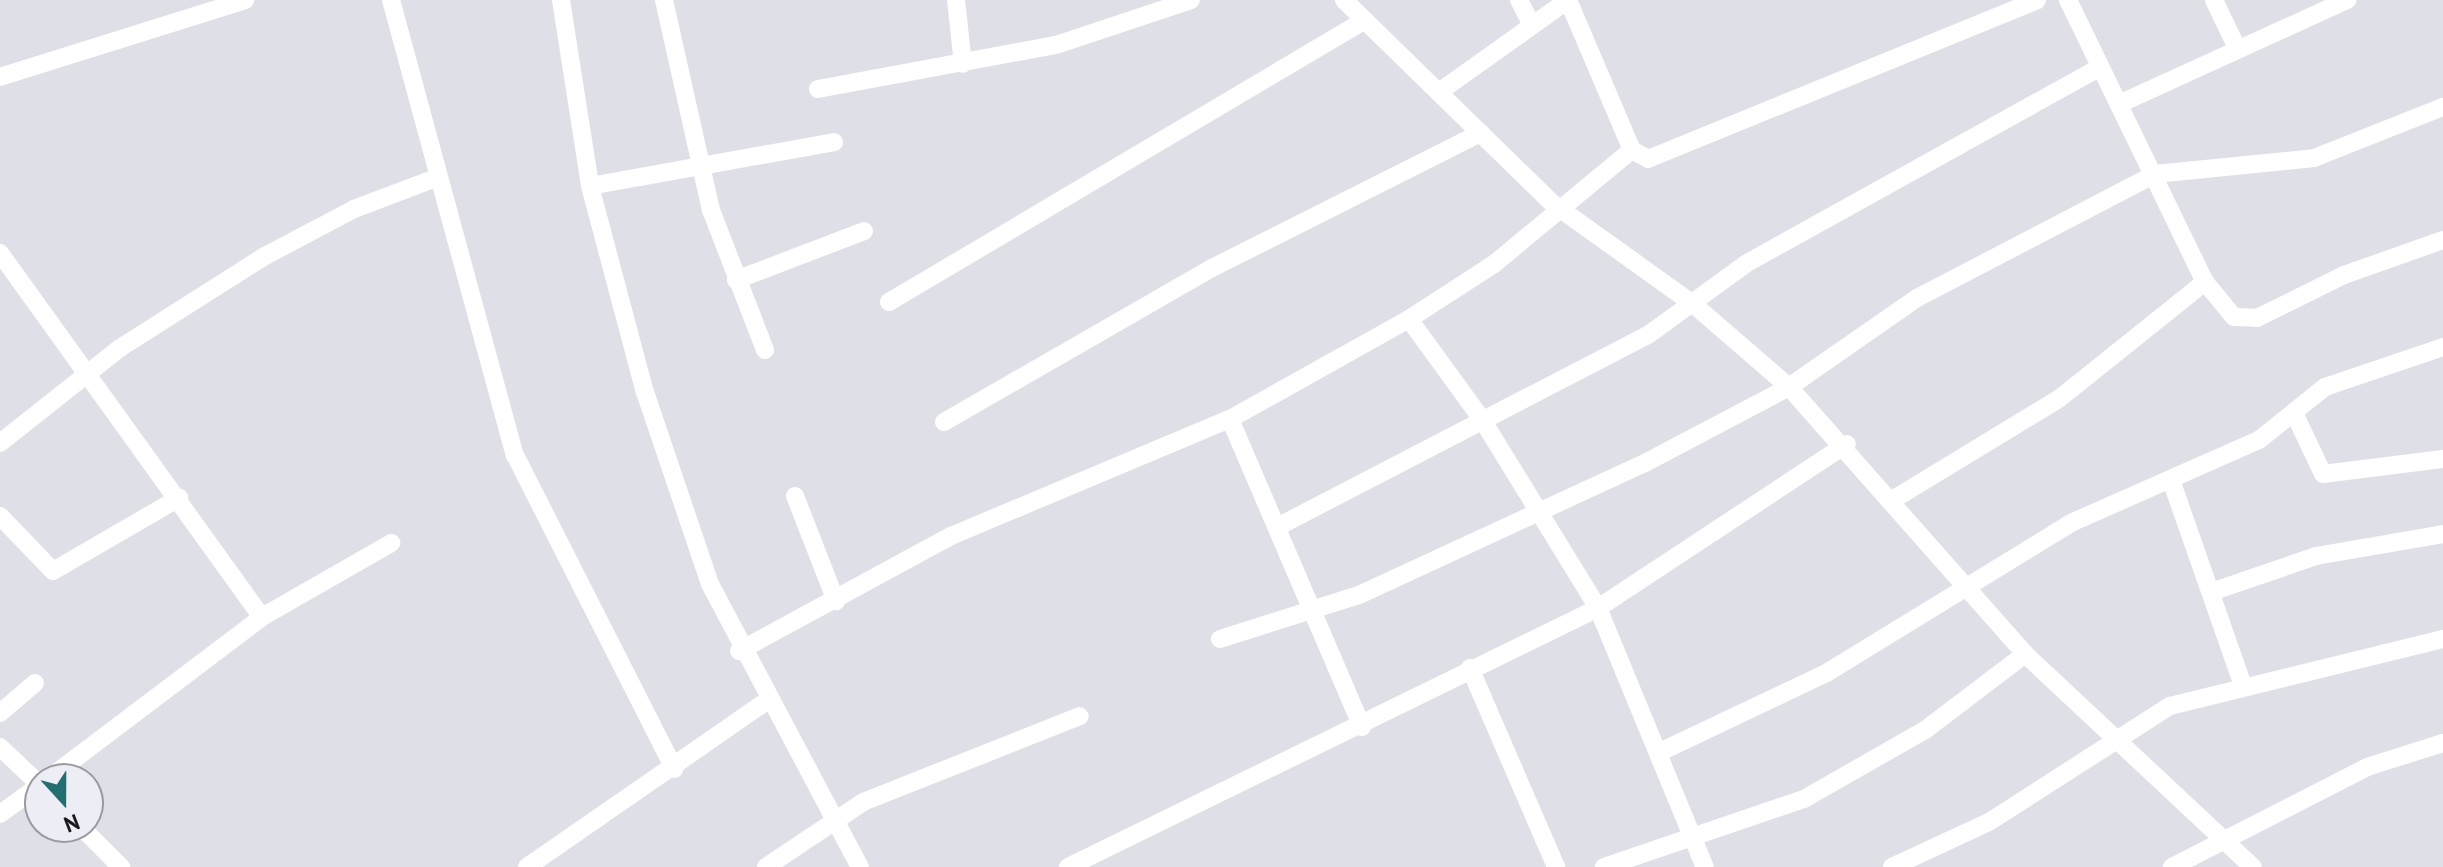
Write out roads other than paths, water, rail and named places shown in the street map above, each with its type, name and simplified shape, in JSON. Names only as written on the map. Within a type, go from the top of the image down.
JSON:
[{"type":"street","points":[[0,77],[245,0]]},
{"type":"street","points":[[391,0],[436,178],[515,455],[674,769]]},
{"type":"street","points":[[561,0],[590,186],[645,392],[739,651],[860,867]]},
{"type":"street","points":[[664,0],[703,168],[736,280],[765,350]]},
{"type":"street","points":[[956,0],[963,64]]},
{"type":"street","points":[[818,89],[1056,45],[1191,0]]},
{"type":"street","points":[[1344,0],[1561,208],[1693,304],[1789,387],[1847,444],[2025,654],[2253,867]]},
{"type":"street","points":[[1519,0],[1530,22]]},
{"type":"street","points":[[1439,92],[1530,22],[1568,0],[1632,150],[1642,159],[1666,154],[2037,0]]},
{"type":"street","points":[[2068,0],[2205,282],[2228,312],[2249,321],[2344,275],[2443,240]]},
{"type":"street","points":[[2214,0],[2238,50]]},
{"type":"street","points":[[2119,104],[2347,0]]},
{"type":"street","points":[[889,302],[1365,20]]},
{"type":"street","points":[[1281,525],[1483,421],[1693,304],[1786,240],[2100,67]]},
{"type":"street","points":[[1220,639],[1315,610],[1537,509],[1789,387],[1897,309],[2155,174],[2314,158],[2443,107]]},
{"type":"street","points":[[944,422],[1212,268],[1481,133]]},
{"type":"street","points":[[590,186],[834,142]]},
{"type":"street","points":[[739,651],[951,536],[1230,419],[1409,319],[1561,208],[1632,150]]},
{"type":"street","points":[[0,443],[91,370],[265,256],[436,178]]},
{"type":"street","points":[[736,280],[864,231]]},
{"type":"street","points":[[0,253],[91,370],[262,617]]},
{"type":"street","points":[[1894,499],[2060,398],[2205,282]]},
{"type":"street","points":[[1409,319],[1483,421],[1598,608],[1662,751],[1705,867]]},
{"type":"street","points":[[1662,751],[1828,672],[1971,590],[2073,522],[2171,480],[2295,415],[2325,387],[2443,347]]},
{"type":"street","points":[[2295,415],[2323,474],[2443,459]]},
{"type":"street","points":[[1230,419],[1281,525],[1362,727]]},
{"type":"street","points":[[1068,867],[1362,727],[1470,668],[1598,608],[1847,444]]},
{"type":"street","points":[[2171,480],[2214,591],[2243,686]]},
{"type":"street","points":[[795,496],[836,601]]},
{"type":"street","points":[[0,516],[53,571],[179,498]]},
{"type":"street","points":[[2214,591],[2316,556],[2443,534]]},
{"type":"street","points":[[69,763],[262,617],[391,543]]},
{"type":"street","points":[[1892,867],[1989,822],[2170,706],[2443,639]]},
{"type":"street","points":[[1604,867],[1804,799],[1871,762],[1975,696],[2025,654]]},
{"type":"street","points":[[1470,668],[1556,867]]},
{"type":"street","points":[[0,713],[35,683]]},
{"type":"street","points":[[527,867],[674,769],[767,701]]},
{"type":"street","points":[[766,867],[833,819],[1080,716]]},
{"type":"street","points":[[2172,867],[2367,767],[2443,743]]},
{"type":"street","points":[[0,747],[24,770]]},
{"type":"street","points":[[0,814],[24,797]]},
{"type":"street","points":[[97,843],[121,867]]}]
